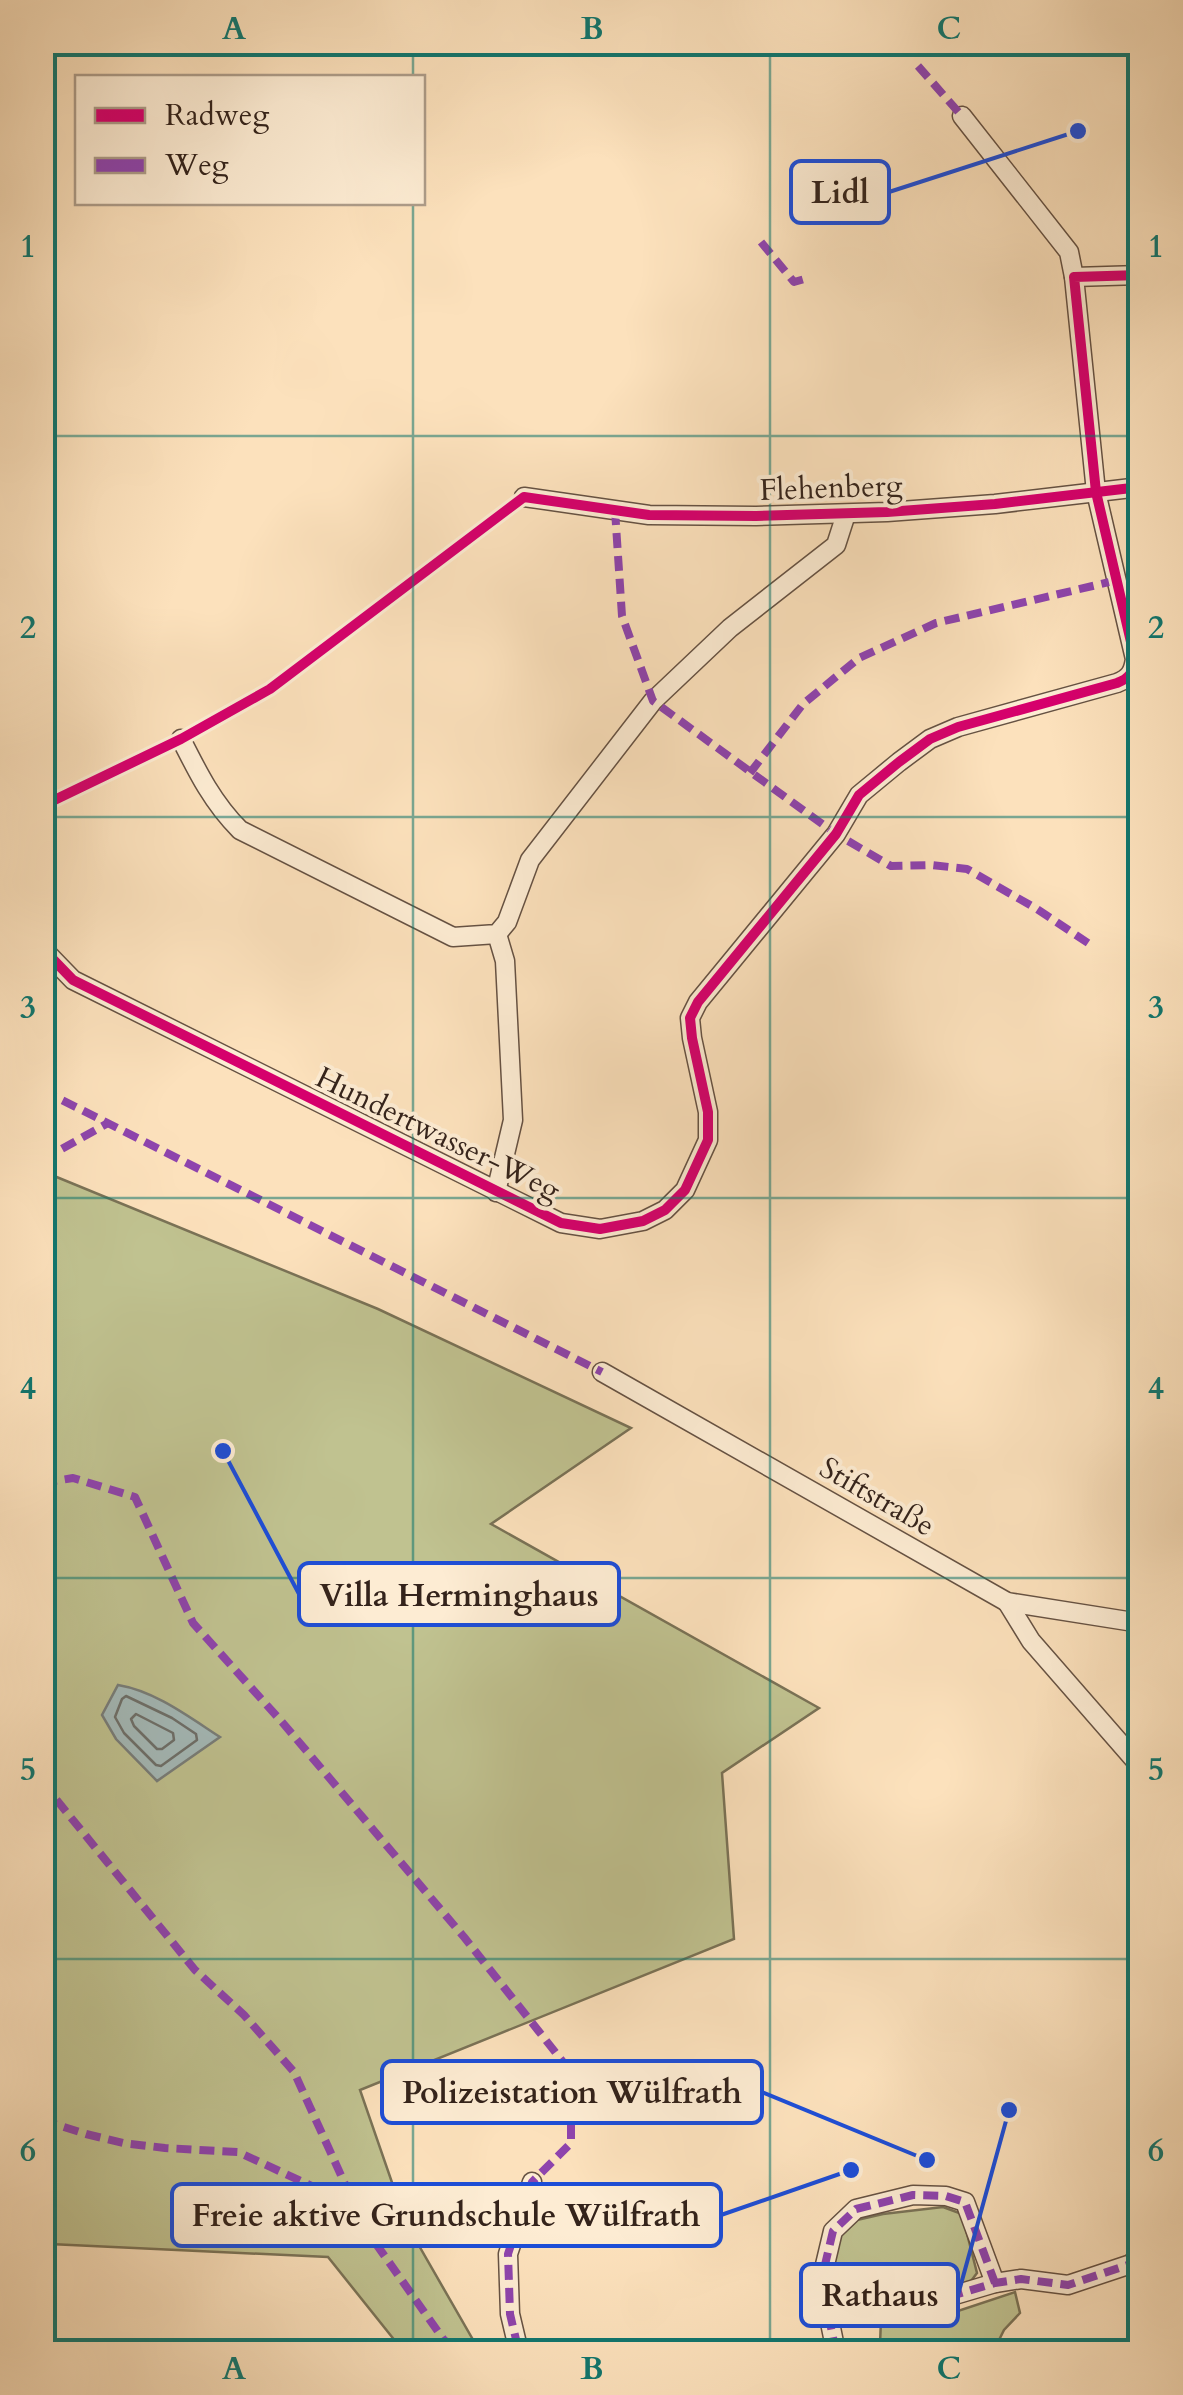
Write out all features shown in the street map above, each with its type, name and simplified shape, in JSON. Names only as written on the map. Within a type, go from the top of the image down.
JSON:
[{"type":"street","name":"Hundertwasser-Weg","points":[[42,948],[74,980],[561,1223],[600,1230],[643,1221],[665,1210],[685,1190],[708,1140],[708,1112],[690,1018],[698,1002],[836,834],[858,795],[930,739],[958,727],[1126,679],[1133,670],[1135,659],[1096,492],[1069,252],[962,116]]},
{"type":"street","points":[[1074,277],[1140,275]]},
{"type":"street","name":"Flehenberg","points":[[524,498],[648,515],[756,516],[995,504],[1140,487]]},
{"type":"street","points":[[181,740],[204,786],[240,830],[453,937],[496,934],[507,922],[530,860],[654,701],[730,628],[836,545],[846,514]]},
{"type":"street","points":[[496,934],[505,961],[513,1120],[496,1192]]},
{"type":"street","name":"Stiftstraße","points":[[602,1372],[1007,1602],[1140,1623]]},
{"type":"street","points":[[1007,1602],[1032,1640],[1140,1766]]},
{"type":"street","points":[[519,2352],[510,2314],[508,2254],[532,2182]]},
{"type":"street","points":[[836,2352],[824,2269],[833,2230],[856,2209],[913,2195],[946,2196],[965,2202],[995,2284]]},
{"type":"street","points":[[828,2312],[941,2299],[1022,2279],[1068,2285],[1132,2264],[1140,2254]]},
{"type":"green space","points":[[42,1171],[378,1309],[631,1428],[491,1524],[819,1708],[722,1773],[734,1939],[360,2090],[406,2223],[480,2352],[404,2352],[328,2257],[50,2244],[43,2238]]},
{"type":"green space","points":[[943,2207],[962,2214],[977,2273],[968,2285],[833,2296],[830,2280],[839,2237],[857,2220]]},
{"type":"green space","points":[[1015,2292],[1020,2313],[1004,2330],[993,2352],[873,2352],[873,2345],[880,2345],[881,2319],[911,2312],[955,2312]]},
{"type":"water","points":[[118,1685],[158,1699],[220,1737],[157,1781],[116,1739],[102,1715]]},
{"type":"marked path","points":[[1124,51],[1134,42]]},
{"type":"marked path","points":[[918,66],[962,116]]},
{"type":"marked path","points":[[761,242],[794,282],[808,278]]},
{"type":"marked path","points":[[615,510],[622,616],[653,701],[836,834],[891,866],[967,869],[1088,943]]},
{"type":"marked path","points":[[750,773],[803,704],[859,658],[936,623],[1118,580]]},
{"type":"marked path","points":[[42,1090],[602,1372]]},
{"type":"marked path","points":[[42,1160],[108,1123]]},
{"type":"marked path","points":[[42,1483],[73,1478],[135,1497],[193,1623],[464,1937],[571,2072],[571,2143],[532,2182],[508,2254],[510,2314],[519,2352]]},
{"type":"marked path","points":[[42,1782],[195,1970],[244,2015],[294,2072],[374,2241],[444,2340],[462,2352]]},
{"type":"marked path","points":[[42,2120],[123,2143],[238,2152],[355,2206]]},
{"type":"marked path","points":[[828,2313],[824,2269],[833,2231],[856,2209],[913,2195],[946,2196],[965,2202],[995,2283]]},
{"type":"marked path","points":[[836,2352],[828,2313],[941,2299],[1021,2279],[1068,2285],[1131,2264],[1140,2254]]},
{"type":"cycle path","points":[[42,948],[73,980],[561,1223],[600,1229],[643,1221],[665,1210],[685,1190],[708,1140],[708,1112],[690,1018],[698,1002],[836,834],[859,795],[930,739],[958,727],[1117,683],[1132,671],[1135,659],[1096,492],[1074,277],[1140,275]]},
{"type":"cycle path","points":[[42,806],[181,739],[270,689],[524,497],[649,515],[756,516],[995,504],[1140,487]]},
{"type":"place","name":"Lidl","points":[[1078,131]]},
{"type":"place","name":"Villa Herminghaus","points":[[223,1451]]},
{"type":"place","name":"Rathaus","points":[[1009,2110]]},
{"type":"place","name":"Polizeistation Wülfrath","points":[[927,2160]]},
{"type":"place","name":"Freie aktive Grundschule Wülfrath","points":[[851,2170]]}]
